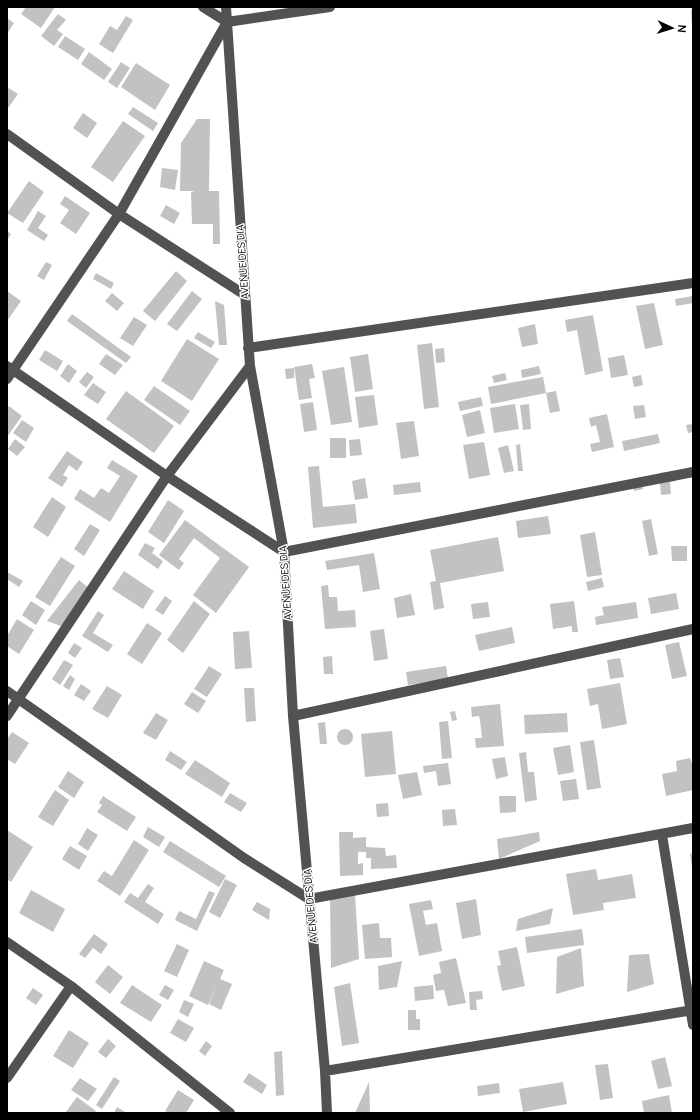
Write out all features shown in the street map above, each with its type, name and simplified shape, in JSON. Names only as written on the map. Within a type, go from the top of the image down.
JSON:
[{"type":"street","points":[[203,7],[227,22],[330,7]]},
{"type":"street","name":"AVENUE DES DIA","points":[[226,7],[248,348],[284,552],[293,716],[325,1071],[327,1113]]},
{"type":"street","points":[[227,22],[119,214],[9,372],[284,552],[693,472]]},
{"type":"street","points":[[7,134],[119,214],[245,295]]},
{"type":"street","points":[[248,348],[693,283]]},
{"type":"street","points":[[7,716],[167,476],[250,366]]},
{"type":"street","points":[[293,716],[693,629]]},
{"type":"street","points":[[7,691],[244,858],[309,899],[662,835],[693,828]]},
{"type":"street","points":[[662,835],[692,1011],[693,1025]]},
{"type":"street","points":[[7,942],[71,986],[229,1113]]},
{"type":"street","points":[[7,1078],[71,986]]},
{"type":"street","points":[[325,1071],[692,1011]]},
{"type":"building","points":[[26,7],[55,7],[41,28],[21,14]]},
{"type":"building","points":[[693,9],[693,26],[692,27],[691,10]]},
{"type":"building","points":[[58,14],[66,20],[57,30],[63,34],[54,46],[41,36]]},
{"type":"building","points":[[126,16],[133,20],[113,53],[99,44],[110,26],[117,30]]},
{"type":"building","points":[[7,18],[14,23],[7,34]]},
{"type":"building","points":[[65,36],[85,49],[78,60],[58,47]]},
{"type":"building","points":[[89,52],[112,69],[104,80],[81,64]]},
{"type":"building","points":[[121,62],[130,68],[117,88],[108,82]]},
{"type":"building","points":[[136,63],[170,85],[155,110],[121,87]]},
{"type":"building","points":[[9,88],[18,94],[8,108],[7,90]]},
{"type":"building","points":[[133,107],[158,123],[153,131],[128,114]]},
{"type":"building","points":[[83,113],[97,123],[87,138],[73,128]]},
{"type":"building","points":[[197,119],[210,119],[209,191],[219,191],[220,244],[213,244],[213,224],[192,224],[191,192],[195,191],[180,191],[181,143]]},
{"type":"building","points":[[123,121],[145,136],[113,182],[91,167]]},
{"type":"building","points":[[162,168],[178,170],[175,190],[160,187]]},
{"type":"building","points":[[29,181],[44,192],[23,223],[7,213]]},
{"type":"building","points":[[65,196],[90,213],[76,234],[60,223],[69,210],[60,204]]},
{"type":"building","points":[[166,205],[180,213],[174,224],[160,216]]},
{"type":"building","points":[[38,211],[46,216],[38,228],[48,235],[44,241],[27,230]]},
{"type":"building","points":[[7,231],[11,234],[7,240]]},
{"type":"building","points":[[46,262],[52,265],[44,280],[37,276]]},
{"type":"building","points":[[176,271],[187,281],[155,321],[143,311]]},
{"type":"building","points":[[96,273],[114,283],[111,289],[93,279]]},
{"type":"building","points":[[7,291],[21,301],[7,321]]},
{"type":"building","points":[[192,291],[202,299],[177,331],[167,324]]},
{"type":"building","points":[[112,293],[124,303],[117,311],[105,301]]},
{"type":"building","points":[[693,296],[693,303],[676,306],[675,299]]},
{"type":"building","points":[[215,301],[224,305],[227,345],[219,345]]},
{"type":"building","points":[[654,303],[663,345],[645,349],[636,306]]},
{"type":"building","points":[[72,314],[131,357],[126,363],[67,321]]},
{"type":"building","points":[[593,315],[603,371],[585,375],[577,330],[567,332],[565,320]]},
{"type":"building","points":[[134,317],[147,325],[133,346],[120,338]]},
{"type":"building","points":[[535,324],[538,344],[522,347],[518,328]]},
{"type":"building","points":[[198,332],[215,342],[211,348],[194,338]]},
{"type":"building","points":[[187,339],[219,359],[192,401],[161,381]]},
{"type":"building","points":[[432,343],[439,407],[424,409],[417,345]]},
{"type":"building","points":[[444,348],[445,362],[436,363],[435,349]]},
{"type":"building","points":[[45,350],[63,361],[57,371],[39,360]]},
{"type":"building","points":[[106,354],[123,365],[115,375],[99,364]]},
{"type":"building","points":[[368,354],[373,389],[355,392],[350,357]]},
{"type":"building","points":[[624,355],[628,375],[611,378],[608,358]]},
{"type":"building","points":[[68,364],[77,371],[69,383],[60,376]]},
{"type":"building","points":[[312,364],[315,378],[309,379],[312,398],[299,400],[294,367]]},
{"type":"building","points":[[539,366],[541,374],[522,378],[521,370]]},
{"type":"building","points":[[344,367],[352,422],[331,425],[322,371]]},
{"type":"building","points":[[294,368],[294,378],[286,379],[285,369]]},
{"type":"building","points":[[87,372],[94,377],[86,388],[79,382]]},
{"type":"building","points":[[505,373],[507,380],[494,383],[492,376]]},
{"type":"building","points":[[641,375],[643,385],[634,387],[632,377]]},
{"type":"building","points":[[543,377],[546,393],[491,404],[488,387]]},
{"type":"building","points":[[93,383],[106,392],[98,404],[84,395]]},
{"type":"building","points":[[154,386],[190,411],[180,425],[144,400]]},
{"type":"building","points":[[126,391],[174,426],[154,453],[106,419]]},
{"type":"building","points":[[556,391],[560,411],[550,413],[546,393]]},
{"type":"building","points":[[374,395],[378,425],[359,428],[355,397]]},
{"type":"building","points":[[481,397],[483,406],[460,411],[458,402]]},
{"type":"building","points":[[313,402],[317,430],[304,432],[300,404]]},
{"type":"building","points":[[515,404],[519,429],[494,433],[490,408]]},
{"type":"building","points":[[529,404],[531,429],[523,430],[520,405]]},
{"type":"building","points":[[644,405],[646,417],[635,419],[633,406]]},
{"type":"building","points":[[9,406],[22,416],[7,437],[7,409]]},
{"type":"building","points":[[480,410],[485,433],[467,437],[462,415]]},
{"type":"building","points":[[607,414],[614,447],[592,452],[590,444],[600,442],[596,425],[591,427],[589,418]]},
{"type":"building","points":[[22,420],[34,428],[26,442],[13,433]]},
{"type":"building","points":[[414,421],[419,456],[401,459],[396,423]]},
{"type":"building","points":[[693,424],[693,432],[688,433],[686,425]]},
{"type":"building","points":[[658,434],[660,443],[624,451],[622,441]]},
{"type":"building","points":[[330,438],[346,438],[346,458],[330,458]]},
{"type":"building","points":[[15,439],[25,447],[17,456],[8,449]]},
{"type":"building","points":[[360,439],[362,455],[350,456],[349,440]]},
{"type":"building","points":[[484,442],[490,475],[469,479],[463,445]]},
{"type":"building","points":[[520,444],[523,471],[518,471],[516,445]]},
{"type":"building","points":[[508,445],[514,471],[504,473],[498,448]]},
{"type":"building","points":[[67,451],[83,462],[77,471],[69,465],[63,475],[68,478],[62,487],[48,478]]},
{"type":"building","points":[[112,460],[138,476],[110,522],[74,499],[80,489],[94,498],[101,488],[109,493],[120,476],[107,468]]},
{"type":"building","points":[[319,466],[323,507],[355,504],[357,523],[313,528],[308,467]]},
{"type":"building","points":[[675,471],[676,481],[670,482],[671,494],[661,495],[659,473]]},
{"type":"building","points":[[641,477],[643,489],[634,491],[632,479]]},
{"type":"building","points":[[365,478],[368,498],[355,500],[352,481]]},
{"type":"building","points":[[420,482],[421,492],[394,495],[393,485]]},
{"type":"building","points":[[52,497],[66,507],[48,537],[33,527]]},
{"type":"building","points":[[168,500],[184,511],[164,543],[148,532]]},
{"type":"building","points":[[548,516],[551,534],[518,538],[516,521]]},
{"type":"building","points":[[651,519],[658,554],[649,556],[642,521]]},
{"type":"building","points":[[185,520],[249,567],[216,613],[193,595],[220,558],[194,538],[179,559],[184,563],[179,570],[159,555]]},
{"type":"building","points":[[90,524],[100,530],[84,556],[74,549]]},
{"type":"building","points":[[595,532],[602,575],[587,577],[580,535]]},
{"type":"building","points":[[498,537],[504,571],[440,583],[444,608],[434,610],[430,582],[436,581],[430,550]]},
{"type":"building","points":[[145,543],[155,548],[152,553],[163,561],[158,569],[138,555]]},
{"type":"building","points":[[671,546],[687,546],[687,561],[672,561]]},
{"type":"building","points":[[374,553],[380,589],[363,592],[359,565],[327,570],[325,561]]},
{"type":"building","points":[[61,557],[75,566],[50,606],[35,597]]},
{"type":"building","points":[[124,571],[154,591],[143,609],[112,589]]},
{"type":"building","points":[[7,572],[23,581],[19,587],[7,579]]},
{"type":"building","points":[[602,578],[604,587],[588,591],[586,582]]},
{"type":"building","points":[[79,580],[90,589],[61,626],[47,621]]},
{"type":"building","points":[[328,585],[329,597],[337,597],[338,611],[355,610],[356,627],[325,629],[321,586]]},
{"type":"building","points":[[676,593],[679,609],[651,614],[648,598]]},
{"type":"building","points":[[411,594],[415,615],[397,618],[394,598]]},
{"type":"building","points":[[165,596],[172,601],[163,615],[155,610]]},
{"type":"building","points":[[31,601],[45,610],[36,625],[22,615]]},
{"type":"building","points":[[194,601],[210,614],[183,653],[167,640]]},
{"type":"building","points":[[574,601],[578,632],[572,632],[572,626],[553,629],[550,604]]},
{"type":"building","points":[[488,602],[490,617],[473,619],[471,604]]},
{"type":"building","points":[[636,602],[638,618],[596,625],[595,617],[604,615],[602,607]]},
{"type":"building","points":[[98,611],[104,615],[93,633],[113,645],[108,652],[82,636]]},
{"type":"building","points":[[17,619],[34,630],[19,654],[7,646],[7,636]]},
{"type":"building","points":[[147,623],[162,633],[142,664],[127,654]]},
{"type":"building","points":[[512,627],[515,643],[479,651],[475,635]]},
{"type":"building","points":[[384,629],[388,659],[374,661],[370,631]]},
{"type":"building","points":[[249,631],[252,668],[235,669],[233,632]]},
{"type":"building","points":[[679,642],[687,676],[672,679],[665,645]]},
{"type":"building","points":[[74,643],[82,648],[75,658],[68,653]]},
{"type":"building","points":[[332,656],[333,674],[324,674],[323,657]]},
{"type":"building","points":[[620,658],[624,677],[610,679],[607,660]]},
{"type":"building","points":[[64,660],[73,665],[60,685],[52,679]]},
{"type":"building","points":[[209,666],[222,674],[207,697],[194,689]]},
{"type":"building","points":[[446,666],[448,679],[408,685],[406,672]]},
{"type":"building","points":[[70,675],[75,679],[69,690],[63,686]]},
{"type":"building","points":[[620,683],[627,724],[602,729],[598,704],[590,706],[587,689]]},
{"type":"building","points":[[81,684],[91,691],[84,701],[74,695]]},
{"type":"building","points":[[107,686],[122,695],[108,718],[92,709]]},
{"type":"building","points":[[244,688],[254,688],[256,721],[246,722]]},
{"type":"building","points":[[192,692],[206,701],[198,713],[184,704]]},
{"type":"building","points":[[500,704],[504,746],[476,748],[475,738],[482,738],[480,720],[479,716],[472,717],[471,707]]},
{"type":"building","points":[[455,711],[457,720],[452,721],[450,712]]},
{"type":"building","points":[[156,713],[168,720],[156,740],[143,733]]},
{"type":"building","points":[[567,713],[568,732],[525,734],[524,715]]},
{"type":"building","points":[[448,721],[452,758],[442,759],[439,722]]},
{"type":"building","points":[[325,722],[327,744],[320,744],[318,723]]},
{"type":"building","points":[[345,729],[351,731],[353,737],[351,743],[345,745],[339,743],[337,737],[339,731]]},
{"type":"building","points":[[392,731],[396,774],[365,777],[361,734]]},
{"type":"building","points":[[12,732],[29,743],[15,764],[7,759],[7,739]]},
{"type":"building","points":[[594,740],[601,788],[587,790],[580,742]]},
{"type":"building","points":[[570,745],[574,772],[558,775],[553,748]]},
{"type":"building","points":[[170,751],[187,762],[181,770],[165,760]]},
{"type":"building","points":[[526,752],[528,772],[534,772],[537,800],[525,802],[519,753]]},
{"type":"building","points":[[505,757],[508,776],[496,779],[492,759]]},
{"type":"building","points":[[690,758],[693,766],[693,790],[666,796],[662,774],[677,771],[676,761]]},
{"type":"building","points":[[195,760],[230,783],[222,797],[185,774]]},
{"type":"building","points":[[448,763],[451,784],[438,786],[436,771],[424,773],[423,766]]},
{"type":"building","points":[[68,771],[84,782],[74,798],[58,787]]},
{"type":"building","points":[[417,772],[422,795],[403,799],[398,775]]},
{"type":"building","points":[[576,779],[579,799],[563,801],[560,781]]},
{"type":"building","points":[[55,790],[69,800],[53,826],[38,817]]},
{"type":"building","points":[[230,793],[247,803],[241,812],[224,802]]},
{"type":"building","points":[[103,796],[136,817],[127,831],[97,812],[102,805],[99,803]]},
{"type":"building","points":[[499,796],[516,796],[516,812],[500,813]]},
{"type":"building","points":[[388,803],[389,816],[377,817],[376,804]]},
{"type":"building","points":[[455,809],[457,825],[443,826],[442,810]]},
{"type":"building","points":[[148,827],[165,837],[159,847],[143,837]]},
{"type":"building","points":[[87,828],[98,835],[88,851],[78,844]]},
{"type":"building","points":[[7,830],[33,847],[11,882],[7,879]]},
{"type":"building","points":[[339,832],[353,832],[353,838],[366,837],[366,847],[385,848],[386,856],[396,855],[397,868],[371,869],[371,858],[366,858],[366,852],[358,852],[358,864],[363,863],[363,875],[340,876]]},
{"type":"building","points":[[539,832],[540,841],[499,859],[497,839]]},
{"type":"building","points":[[134,840],[149,850],[120,896],[97,881],[104,871],[112,876]]},
{"type":"building","points":[[170,841],[226,876],[219,887],[163,852]]},
{"type":"building","points":[[70,846],[87,856],[79,870],[62,859]]},
{"type":"building","points":[[693,853],[693,868],[692,868],[690,854]]},
{"type":"building","points":[[596,869],[598,880],[632,874],[636,898],[603,903],[604,910],[573,915],[566,874]]},
{"type":"building","points":[[225,879],[237,885],[220,918],[209,912]]},
{"type":"building","points":[[148,884],[154,888],[145,902],[164,914],[158,924],[124,902],[130,893],[138,898]]},
{"type":"building","points":[[31,890],[65,909],[53,932],[19,913]]},
{"type":"building","points":[[209,891],[215,893],[197,931],[175,920],[179,911],[196,919]]},
{"type":"building","points":[[355,895],[359,959],[331,968],[330,899]]},
{"type":"building","points":[[476,899],[481,935],[462,939],[456,903]]},
{"type":"building","points":[[431,900],[433,909],[423,911],[426,925],[437,923],[442,951],[419,956],[409,904]]},
{"type":"building","points":[[257,902],[270,909],[269,920],[252,910]]},
{"type":"building","points":[[553,908],[550,924],[516,931],[518,919]]},
{"type":"building","points":[[379,923],[380,938],[391,938],[392,957],[365,959],[362,925]]},
{"type":"building","points":[[582,929],[584,945],[527,953],[525,937]]},
{"type":"building","points":[[94,934],[108,944],[101,954],[93,948],[85,958],[79,954]]},
{"type":"building","points":[[177,944],[189,950],[177,977],[164,971]]},
{"type":"building","points":[[517,947],[525,986],[502,991],[497,966],[501,965],[498,951]]},
{"type":"building","points":[[581,948],[584,986],[556,994],[557,957]]},
{"type":"building","points":[[649,954],[654,984],[627,992],[629,955]]},
{"type":"building","points":[[456,958],[466,1003],[448,1006],[444,990],[436,991],[433,975],[441,973],[439,962]]},
{"type":"building","points":[[204,961],[224,970],[220,979],[232,984],[221,1010],[209,1004],[218,982],[208,1005],[189,996]]},
{"type":"building","points":[[402,961],[397,987],[379,990],[378,966]]},
{"type":"building","points":[[108,965],[123,977],[110,994],[95,982]]},
{"type":"building","points":[[350,983],[359,1043],[342,1046],[334,987]]},
{"type":"building","points":[[132,985],[162,1005],[151,1022],[120,1003]]},
{"type":"building","points":[[165,985],[174,990],[168,1000],[159,995]]},
{"type":"building","points":[[433,985],[434,999],[415,1001],[414,987]]},
{"type":"building","points":[[33,988],[43,995],[36,1005],[26,998]]},
{"type":"building","points":[[482,991],[483,999],[476,1000],[477,1010],[470,1010],[469,992]]},
{"type":"building","points":[[184,1000],[194,1004],[188,1017],[179,1012]]},
{"type":"building","points":[[408,1010],[416,1010],[416,1019],[420,1019],[420,1030],[408,1030]]},
{"type":"building","points":[[178,1019],[194,1028],[186,1042],[170,1033]]},
{"type":"building","points":[[69,1030],[89,1043],[73,1068],[53,1056]]},
{"type":"building","points":[[108,1039],[116,1046],[106,1058],[98,1052]]},
{"type":"building","points":[[206,1041],[212,1046],[205,1056],[199,1051]]},
{"type":"building","points":[[282,1051],[284,1095],[276,1096],[274,1052]]},
{"type":"building","points":[[665,1057],[672,1086],[658,1089],[651,1061]]},
{"type":"building","points":[[608,1064],[613,1098],[600,1100],[595,1065]]},
{"type":"building","points":[[249,1073],[267,1085],[262,1094],[243,1082]]},
{"type":"building","points":[[114,1077],[120,1081],[102,1109],[96,1105]]},
{"type":"building","points":[[80,1078],[97,1089],[88,1101],[71,1090]]},
{"type":"building","points":[[369,1082],[370,1113],[355,1113]]},
{"type":"building","points":[[563,1082],[567,1104],[523,1112],[519,1089]]},
{"type":"building","points":[[499,1083],[500,1093],[478,1096],[477,1086]]},
{"type":"building","points":[[178,1090],[194,1100],[186,1113],[169,1113],[165,1111]]},
{"type":"building","points":[[669,1095],[672,1113],[644,1113],[642,1101]]},
{"type":"building","points":[[77,1097],[96,1111],[94,1113],[65,1113]]},
{"type":"building","points":[[117,1107],[127,1113],[114,1113]]}]
